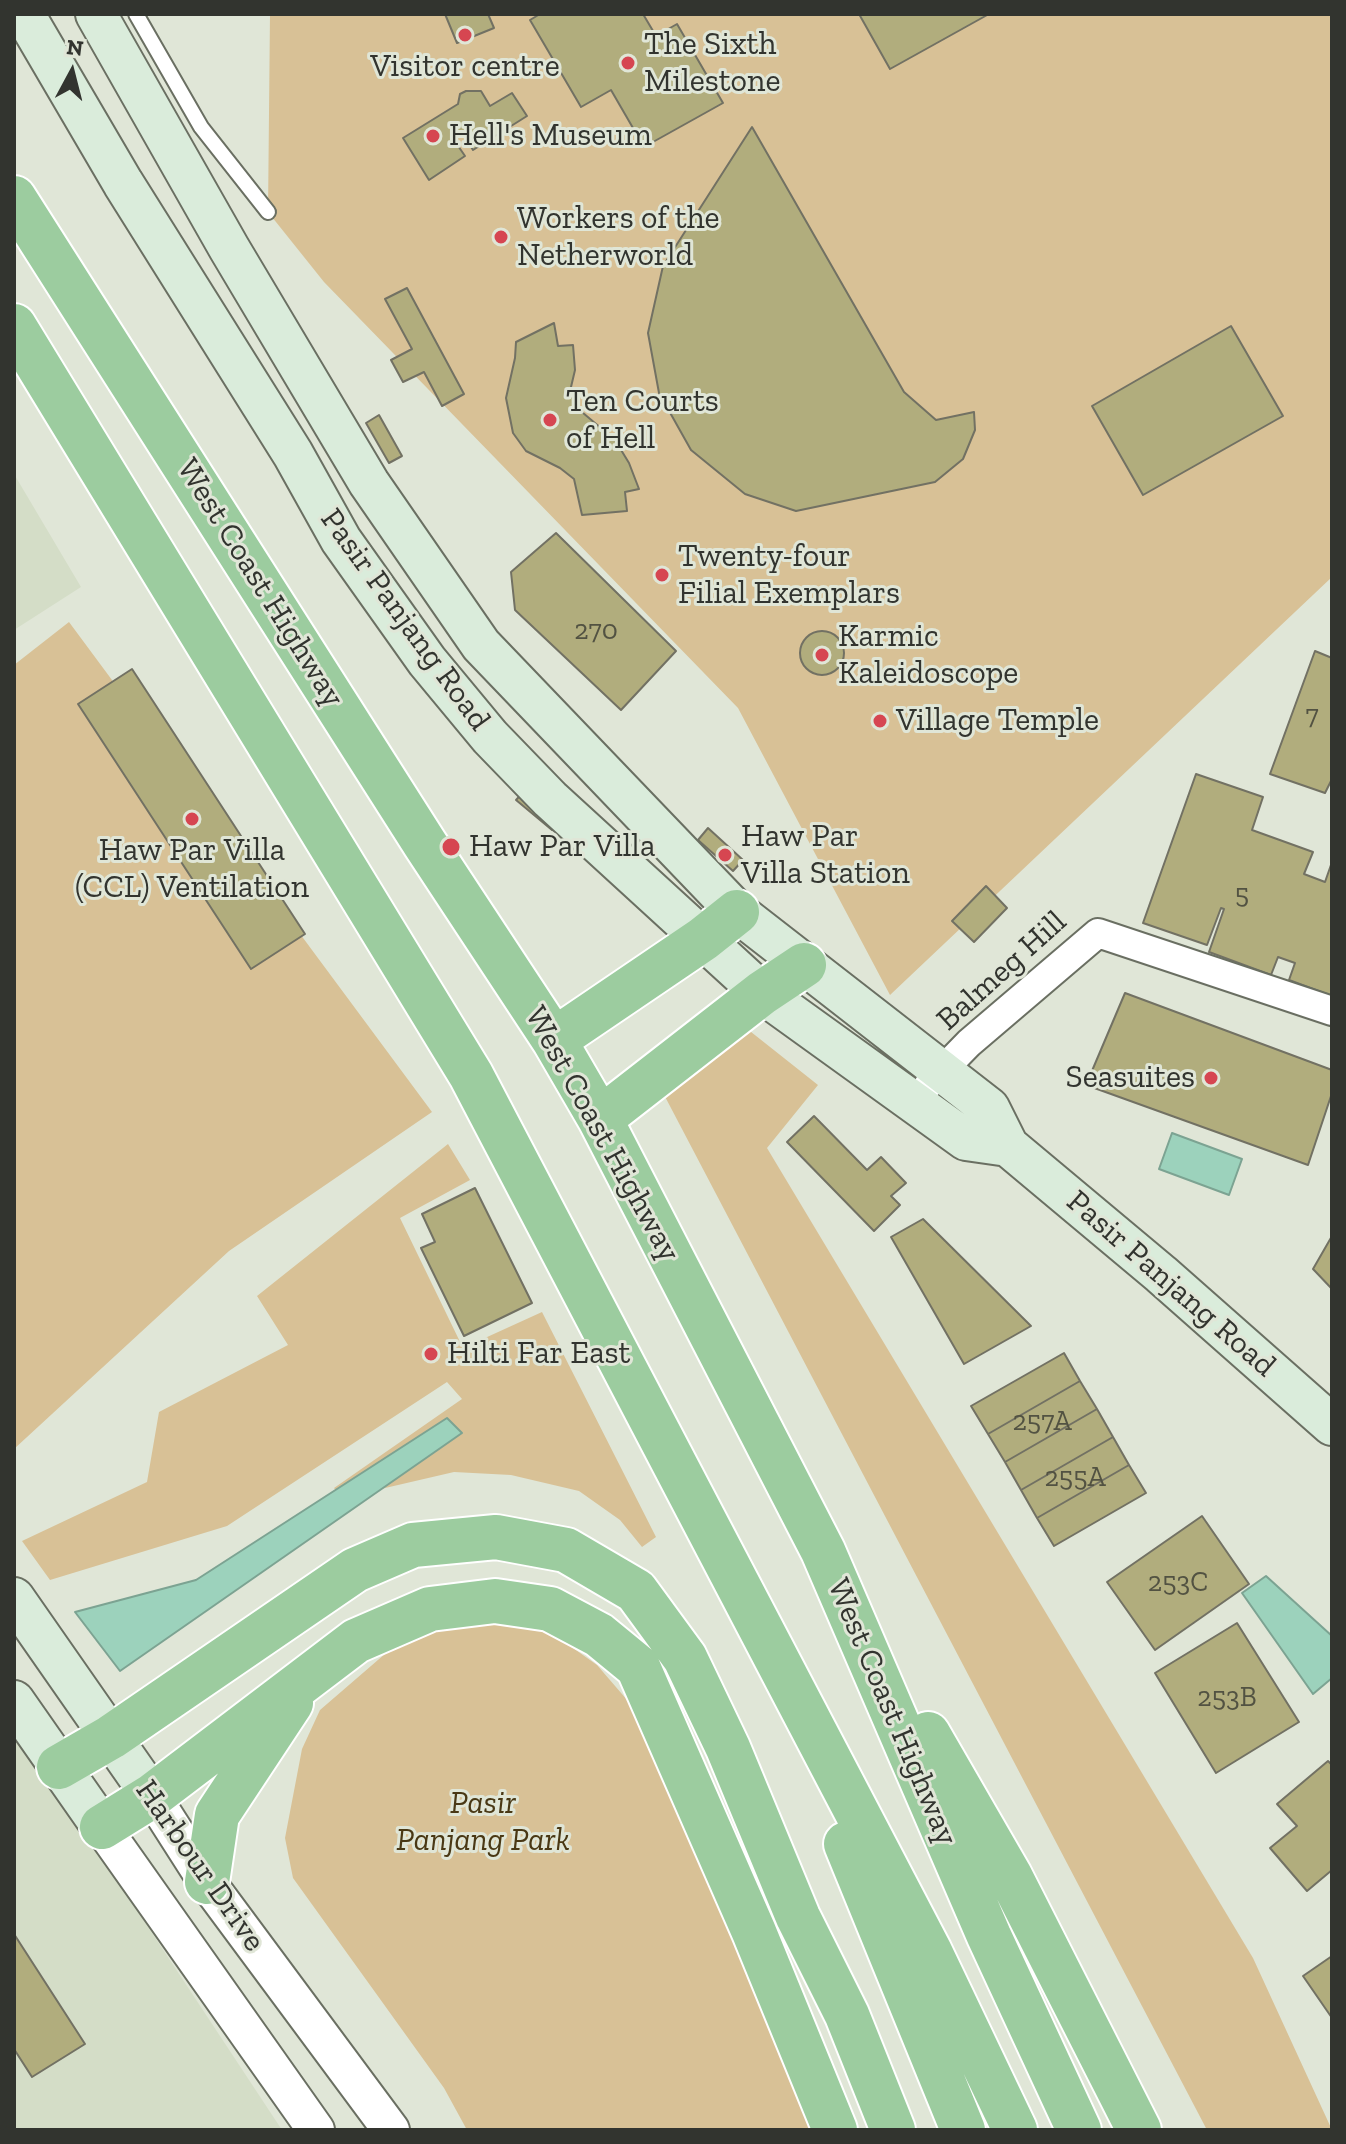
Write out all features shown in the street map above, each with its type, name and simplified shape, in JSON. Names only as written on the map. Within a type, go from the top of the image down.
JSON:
[{"type":"highway","name":"West Coast Highway","points":[[17,208],[416,831],[554,1040],[600,1119],[823,1551],[989,1936],[1079,2130]]},
{"type":"highway","name":"West Coast Highway","points":[[14,326],[471,1075],[930,1952],[1015,2130]]},
{"type":"highway","points":[[554,1040],[703,939],[737,912]]},
{"type":"highway","points":[[600,1119],[762,993],[804,965]]},
{"type":"highway","points":[[59,1767],[111,1737],[355,1570],[413,1545],[496,1537],[566,1550],[636,1591],[685,1658],[728,1748],[798,1917],[847,2015],[893,2130]]},
{"type":"highway","points":[[823,1551],[1010,1876],[1139,2130]]},
{"type":"highway","points":[[743,1593],[963,2130]]},
{"type":"highway","points":[[102,1827],[152,1796],[356,1641],[430,1609],[495,1601],[550,1609],[599,1635],[638,1667],[754,1932],[835,2130]]},
{"type":"highway","points":[[207,1882],[217,1815],[313,1671]]},
{"type":"main road","name":"Pasir Panjang Road","points":[[24,14],[123,183],[293,454],[341,540],[427,661],[490,737],[550,799],[762,993],[966,1140],[1008,1146]]},
{"type":"main road","name":"Pasir Panjang Road","points":[[96,14],[229,248],[369,483],[475,636],[581,753],[737,912],[989,1108],[1008,1146],[1161,1274],[1332,1425]]},
{"type":"main road","name":"Harbour Drive","points":[[14,1598],[152,1796]]},
{"type":"main road","name":"Harbour Drive","points":[[14,1701],[102,1827]]},
{"type":"street","name":"Balmeg Hill","points":[[912,1101],[969,1043],[1098,933],[1332,1011]]},
{"type":"street","name":"Harbour Drive","points":[[152,1796],[207,1882],[391,2130]]},
{"type":"street","name":"Harbour Drive","points":[[102,1827],[316,2130]]},
{"type":"lane","points":[[136,14],[201,127],[268,212]]},
{"type":"shaded area","points":[[14,474],[81,587],[14,630]]},
{"type":"shaded area","points":[[1172,1133],[1242,1159],[1229,1195],[1159,1169]]},
{"type":"shaded area","points":[[447,1418],[462,1433],[120,1671],[75,1612],[196,1580]]},
{"type":"shaded area","points":[[1266,1576],[1332,1636],[1332,1678],[1313,1694],[1242,1593]]},
{"type":"shaded area","points":[[14,1736],[65,1801],[282,2130],[14,2130]]},
{"type":"green space","points":[[270,14],[1332,14],[1332,577],[890,995],[738,708],[324,282],[268,212]]},
{"type":"green space","points":[[69,622],[432,1112],[229,1251],[14,1449],[14,665]]},
{"type":"green space","points":[[741,1024],[818,1085],[767,1148],[1253,1958],[1332,2130],[1207,2130],[661,1089]]},
{"type":"green space","points":[[448,1144],[470,1180],[400,1218],[463,1348],[542,1312],[656,1537],[642,1547],[620,1520],[579,1491],[511,1475],[454,1472],[342,1498],[334,1488],[462,1399],[447,1382],[227,1526],[50,1580],[22,1541],[147,1482],[159,1412],[288,1345],[257,1296]]},
{"type":"green space","name":"Pasir Panjang Park","points":[[494,1620],[549,1631],[597,1665],[634,1708],[816,2130],[467,2130],[444,2088],[293,1878],[285,1838],[302,1749],[320,1710],[393,1647],[437,1627]]},
{"type":"building","name":"Visitor centre","points":[[445,14],[488,14],[494,28],[457,43]]},
{"type":"building","name":"The Sixth Milestone","points":[[540,14],[643,14],[656,36],[677,24],[723,103],[644,147],[611,90],[581,107],[530,20]]},
{"type":"building","points":[[859,14],[989,14],[890,69]]},
{"type":"building","name":"Hell's Museum","points":[[481,91],[490,106],[512,93],[527,116],[473,150],[463,134],[454,140],[465,156],[429,180],[403,138],[458,104],[460,94]]},
{"type":"building","points":[[752,127],[904,392],[936,420],[974,412],[975,430],[963,459],[935,482],[796,511],[745,494],[691,450],[659,393],[648,333],[663,266]]},
{"type":"building","points":[[407,288],[464,394],[442,406],[424,372],[403,382],[391,360],[412,349],[385,299]]},
{"type":"building","name":"Ten Courts of Hell","points":[[554,323],[558,346],[573,345],[575,370],[571,387],[576,407],[615,440],[629,463],[639,489],[625,492],[627,511],[582,515],[574,479],[560,468],[526,451],[513,433],[506,398],[516,342]]},
{"type":"building","points":[[1231,326],[1283,416],[1143,495],[1092,406]]},
{"type":"building","points":[[379,415],[402,456],[389,463],[366,423]]},
{"type":"building","points":[[556,533],[676,651],[621,710],[515,610],[511,572]]},
{"type":"building","name":"Karmic Kaleidoscope","points":[[822,631],[838,637],[844,653],[838,669],[822,675],[806,669],[800,653],[806,637]]},
{"type":"building","points":[[1315,651],[1332,658],[1332,779],[1325,793],[1270,774]]},
{"type":"building","name":"Haw Par Villa (CCL) Ventilation","points":[[132,669],[305,934],[251,969],[78,704]]},
{"type":"building","points":[[1196,774],[1263,797],[1252,830],[1313,852],[1304,874],[1325,882],[1332,862],[1332,996],[1289,980],[1295,963],[1278,957],[1271,975],[1209,952],[1224,909],[1221,908],[1207,945],[1143,923]]},
{"type":"building","points":[[527,788],[562,818],[552,830],[516,800]]},
{"type":"building","points":[[708,828],[743,860],[733,871],[698,840]]},
{"type":"building","points":[[986,886],[1007,908],[974,942],[952,921]]},
{"type":"building","name":"Seasuites","points":[[1125,993],[1332,1070],[1332,1093],[1308,1165],[1086,1085]]},
{"type":"building","points":[[814,1116],[867,1170],[881,1157],[906,1183],[891,1196],[900,1205],[874,1231],[787,1142]]},
{"type":"building","points":[[475,1188],[532,1303],[464,1336],[421,1248],[435,1242],[422,1214]]},
{"type":"building","points":[[923,1219],[1031,1326],[964,1364],[891,1237]]},
{"type":"building","points":[[1332,1236],[1332,1289],[1313,1269]]},
{"type":"building","points":[[1064,1353],[1080,1381],[988,1434],[971,1406]]},
{"type":"building","points":[[1080,1381],[1097,1409],[1005,1462],[988,1434]]},
{"type":"building","points":[[1097,1409],[1113,1437],[1021,1490],[1005,1462]]},
{"type":"building","points":[[1113,1437],[1129,1465],[1037,1518],[1021,1490]]},
{"type":"building","points":[[1129,1465],[1146,1493],[1054,1546],[1037,1518]]},
{"type":"building","points":[[1202,1516],[1249,1584],[1155,1650],[1107,1582]]},
{"type":"building","points":[[1237,1623],[1299,1722],[1216,1773],[1155,1673]]},
{"type":"building","points":[[1328,1761],[1332,1765],[1332,1870],[1307,1891],[1270,1848],[1297,1826],[1277,1804]]},
{"type":"building","points":[[14,1934],[85,2044],[32,2077],[14,2049]]},
{"type":"building","points":[[1332,1956],[1332,2018],[1303,1976]]},
{"type":"place","name":"Visitor centre","points":[[465,35]]},
{"type":"place","name":"The Sixth Milestone","points":[[628,63]]},
{"type":"place","name":"Hell's Museum","points":[[433,136]]},
{"type":"place","name":"Workers of the Netherworld","points":[[501,237]]},
{"type":"place","name":"Ten Courts of Hell","points":[[550,420]]},
{"type":"place","name":"Twenty-four Filial Exemplars","points":[[662,575]]},
{"type":"place","name":"Karmic Kaleidoscope","points":[[822,655]]},
{"type":"place","name":"Village Temple","points":[[880,721]]},
{"type":"place","name":"Haw Par Villa (CCL) Ventilation","points":[[192,819]]},
{"type":"place","name":"Haw Par Villa","points":[[451,847]]},
{"type":"place","name":"Haw Par Villa Station","points":[[725,855]]},
{"type":"place","name":"Seasuites","points":[[1211,1078]]},
{"type":"place","name":"Hilti Far East","points":[[431,1354]]}]
